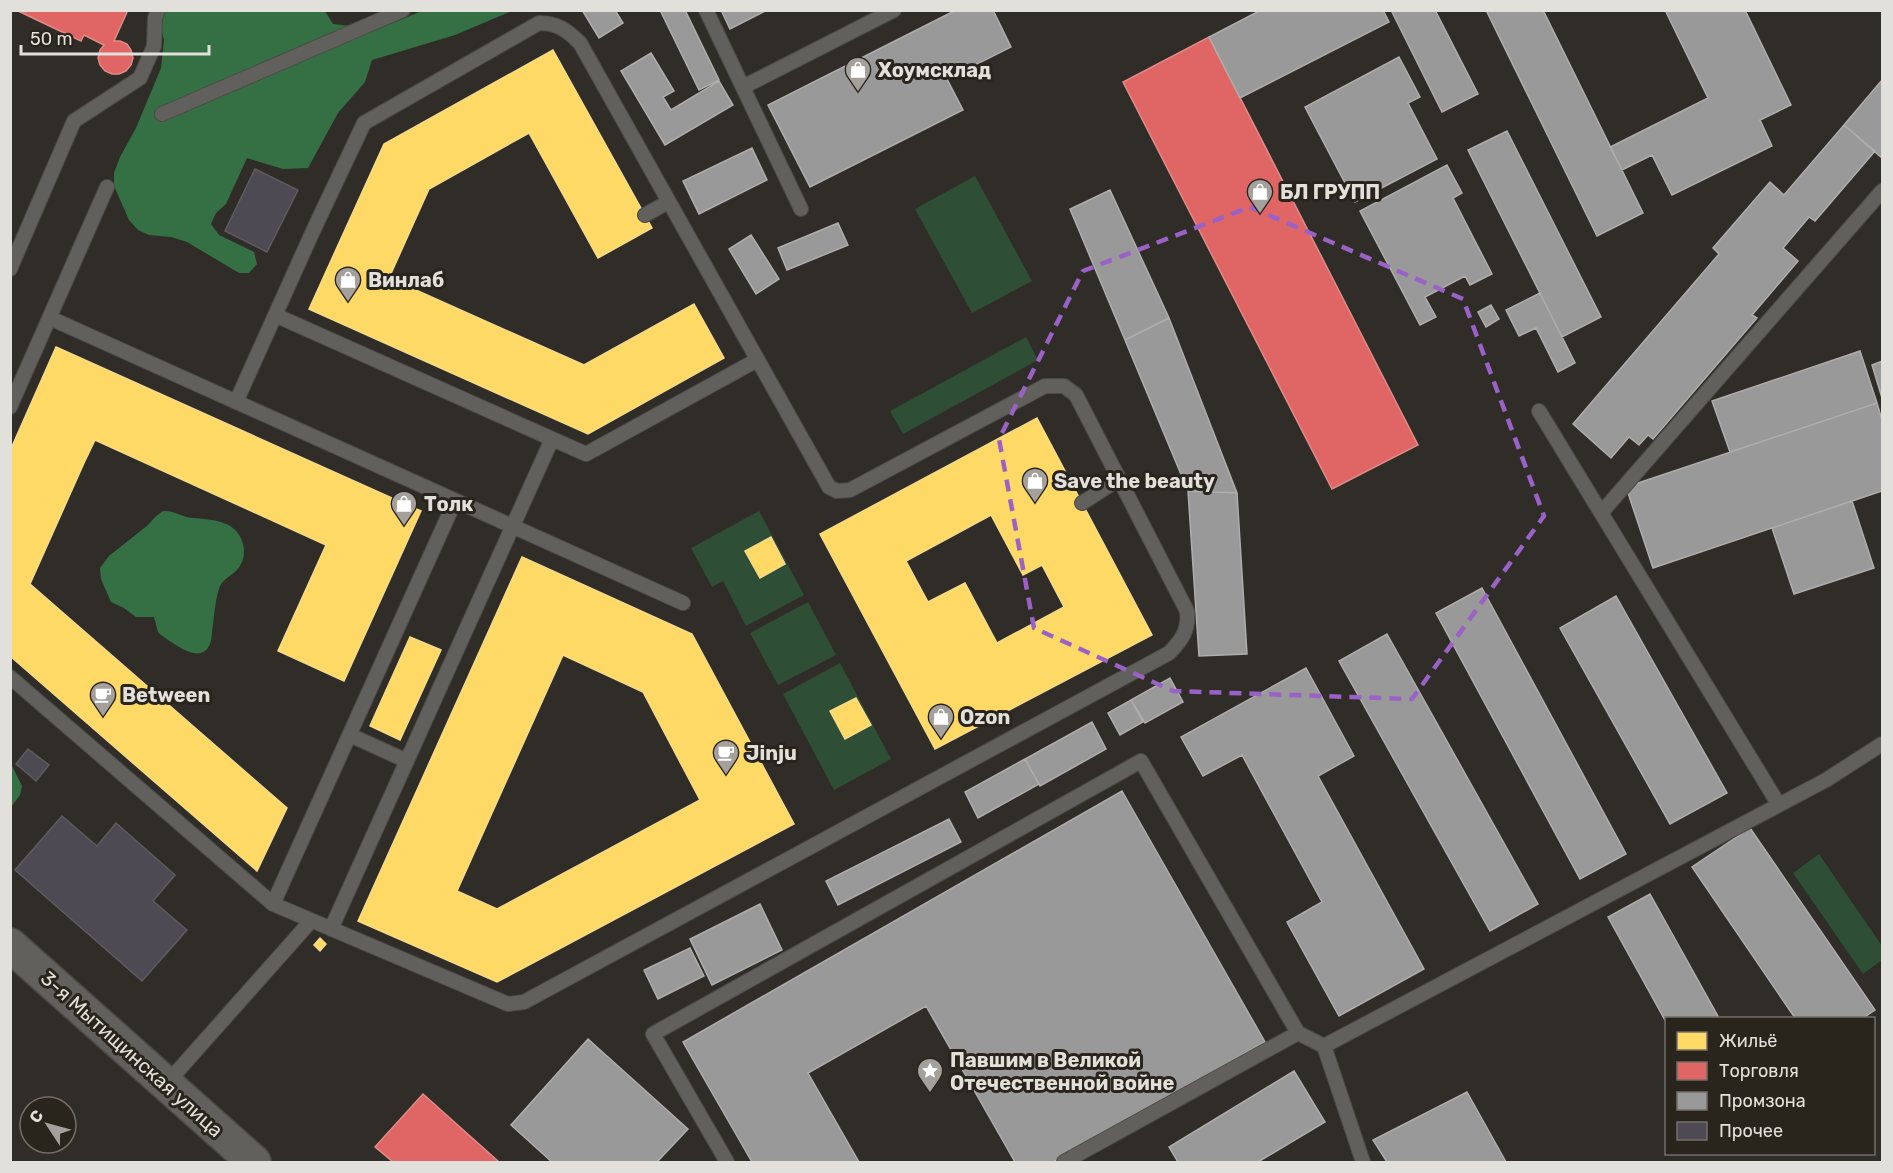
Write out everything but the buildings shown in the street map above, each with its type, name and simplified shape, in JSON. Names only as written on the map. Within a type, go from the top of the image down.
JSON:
[{"type":"street","name":"3-я Мытищинская улица","points":[[10,945],[254,1162]]},
{"type":"lane","points":[[10,269],[74,121],[140,78],[154,46],[155,18],[158,10]]},
{"type":"lane","points":[[162,114],[403,10]]},
{"type":"lane","points":[[706,10],[801,209]]},
{"type":"lane","points":[[743,87],[894,10]]},
{"type":"lane","points":[[10,677],[273,904],[508,1004],[524,1002],[1169,653],[1182,640],[1188,621],[1187,610],[1076,395],[1064,386],[1055,384],[1045,386],[850,490],[837,491],[829,487],[579,43],[560,26],[549,23],[538,23],[364,123],[236,402]]},
{"type":"lane","points":[[10,407],[107,187]]},
{"type":"lane","points":[[1601,513],[1882,191]]},
{"type":"lane","points":[[645,215],[668,202]]},
{"type":"lane","points":[[275,315],[582,453],[591,453],[757,360]]},
{"type":"lane","points":[[50,318],[683,603]]},
{"type":"lane","points":[[1539,411],[1779,805]]},
{"type":"lane","points":[[331,929],[552,439]]},
{"type":"lane","points":[[1082,503],[1119,479]]},
{"type":"lane","points":[[273,904],[455,501]]},
{"type":"lane","points":[[350,735],[407,761]]},
{"type":"lane","points":[[1324,1046],[1826,780],[1882,744]]},
{"type":"lane","points":[[727,1162],[653,1034],[1141,761],[1298,1033],[1324,1046],[1364,1162]]},
{"type":"lane","points":[[167,1083],[311,921]]},
{"type":"lane","points":[[1065,1162],[1298,1033]]},
{"type":"highlighted area","points":[[1250,207],[1463,299],[1544,516],[1412,699],[1173,691],[1034,628],[999,439],[1083,271]]},
{"type":"green space","points":[[165,11],[325,11],[333,24],[378,29],[422,11],[512,11],[455,35],[372,60],[365,82],[338,113],[308,168],[283,169],[247,158],[226,204],[216,213],[211,224],[219,235],[254,252],[257,264],[249,273],[239,273],[187,242],[171,237],[149,235],[138,230],[129,220],[114,186],[114,173],[120,157],[136,128],[161,68],[164,40],[160,24]]},
{"type":"green space","points":[[975,176],[1032,281],[972,313],[915,209]]},
{"type":"green space","points":[[1026,337],[1038,360],[903,434],[890,411]]},
{"type":"green space","points":[[163,511],[224,523],[236,531],[243,544],[244,555],[240,566],[224,581],[218,591],[211,641],[202,653],[188,652],[161,635],[154,617],[136,617],[111,602],[101,579],[100,568],[109,556]]},
{"type":"green space","points":[[759,511],[804,595],[746,626],[723,581],[712,587],[691,548]]},
{"type":"green space","points":[[808,602],[836,655],[778,685],[750,633]]},
{"type":"green space","points":[[840,663],[891,759],[834,790],[783,694]]},
{"type":"green space","points":[[11,764],[22,786],[20,795],[11,807]]},
{"type":"green space","points":[[1819,854],[1882,946],[1882,960],[1863,974],[1793,873]]},
{"type":"place","name":"Хоумсклад","points":[[858,93]]},
{"type":"place","name":"БЛ ГРУПП","points":[[1260,215]]},
{"type":"place","name":"Винлаб","points":[[348,303]]},
{"type":"place","name":"Save the beauty","points":[[1035,504]]},
{"type":"place","name":"Толк","points":[[404,527]]},
{"type":"place","name":"Between","points":[[103,718]]},
{"type":"place","name":"Ozon","points":[[941,740]]},
{"type":"place","name":"Jinju","points":[[726,776]]},
{"type":"place","name":"Павшим в Великой Отечественной войне","points":[[930,1094]]}]
